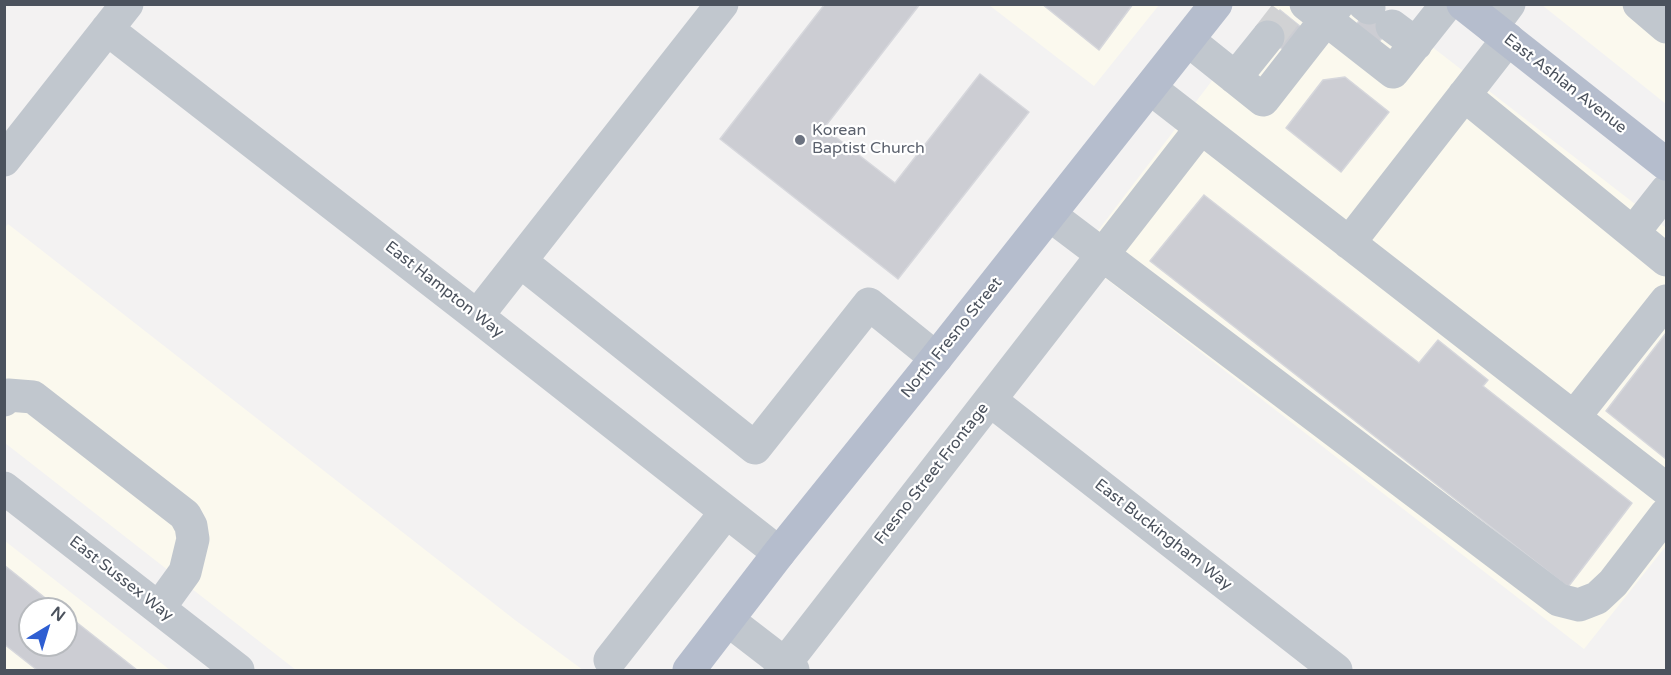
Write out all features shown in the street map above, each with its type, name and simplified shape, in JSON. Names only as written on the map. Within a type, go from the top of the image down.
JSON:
[{"type":"main road","name":"North Fresno Street","points":[[689,670],[1215,4]]},
{"type":"main road","name":"East Ashlan Avenue","points":[[1463,4],[1503,24],[1666,164]]},
{"type":"street","points":[[477,316],[722,4]]},
{"type":"street","points":[[1235,78],[1336,17],[1447,4]]},
{"type":"street","points":[[1639,4],[1666,27]]},
{"type":"street","points":[[4,160],[117,17]]},
{"type":"street","name":"East Hampton Way","points":[[117,17],[477,316],[779,554]]},
{"type":"street","points":[[1188,40],[1263,100],[1336,17]]},
{"type":"street","points":[[1349,243],[1464,95],[1503,24]]},
{"type":"street","points":[[1150,88],[1666,489]]},
{"type":"street","points":[[1464,95],[1666,260]]},
{"type":"street","name":"Fresno Street Frontage","points":[[786,668],[990,400],[1105,269],[1201,128]]},
{"type":"street","points":[[1633,233],[1666,191]]},
{"type":"street","points":[[1050,215],[1105,269],[1559,600],[1579,605],[1597,598],[1613,583],[1666,514]]},
{"type":"street","points":[[520,261],[754,448],[869,304],[936,358]]},
{"type":"street","points":[[1574,417],[1666,301]]},
{"type":"street","points":[[4,399],[8,395],[33,397],[185,515],[191,525],[193,539],[185,572],[159,608]]},
{"type":"street","name":"East Buckingham Way","points":[[990,400],[1336,670]]},
{"type":"street","name":"East Sussex Way","points":[[4,488],[238,670]]},
{"type":"street","points":[[610,660],[726,512]]},
{"type":"street","points":[[728,620],[786,668]]},
{"type":"shaded area","points":[[989,5],[1159,5],[1094,86]]},
{"type":"shaded area","points":[[1274,5],[1378,5],[1666,228],[1666,546],[1584,649],[1078,257],[1214,78]]},
{"type":"shaded area","points":[[1542,5],[1666,5],[1666,104]]},
{"type":"shaded area","points":[[8,224],[515,620],[583,670],[296,670],[5,443],[4,229]]},
{"type":"shaded area","points":[[5,541],[77,597],[18,597],[18,657],[78,657],[78,598],[170,670],[5,670]]},
{"type":"building","points":[[825,4],[920,4],[824,128],[895,183],[980,74],[1029,112],[898,279],[720,139]]},
{"type":"building","points":[[1042,4],[1133,4],[1099,50]]},
{"type":"building","points":[[1372,4],[1395,22],[1374,48],[1352,30]]},
{"type":"building","points":[[1280,10],[1306,31],[1287,53],[1261,32]]},
{"type":"building","points":[[1345,77],[1389,112],[1341,172],[1286,128],[1323,80]]},
{"type":"building","points":[[1204,195],[1419,363],[1438,340],[1488,380],[1483,386],[1632,503],[1568,587],[1150,261]]},
{"type":"building","points":[[1666,333],[1666,459],[1606,411]]},
{"type":"building","points":[[4,565],[44,597],[18,597],[18,655],[4,644]]},
{"type":"building","points":[[78,623],[137,670],[37,670],[20,657],[78,657]]},
{"type":"tunnel","points":[[1268,37],[1285,15]]},
{"type":"place","name":"Korean Baptist Church","points":[[800,140]]}]
